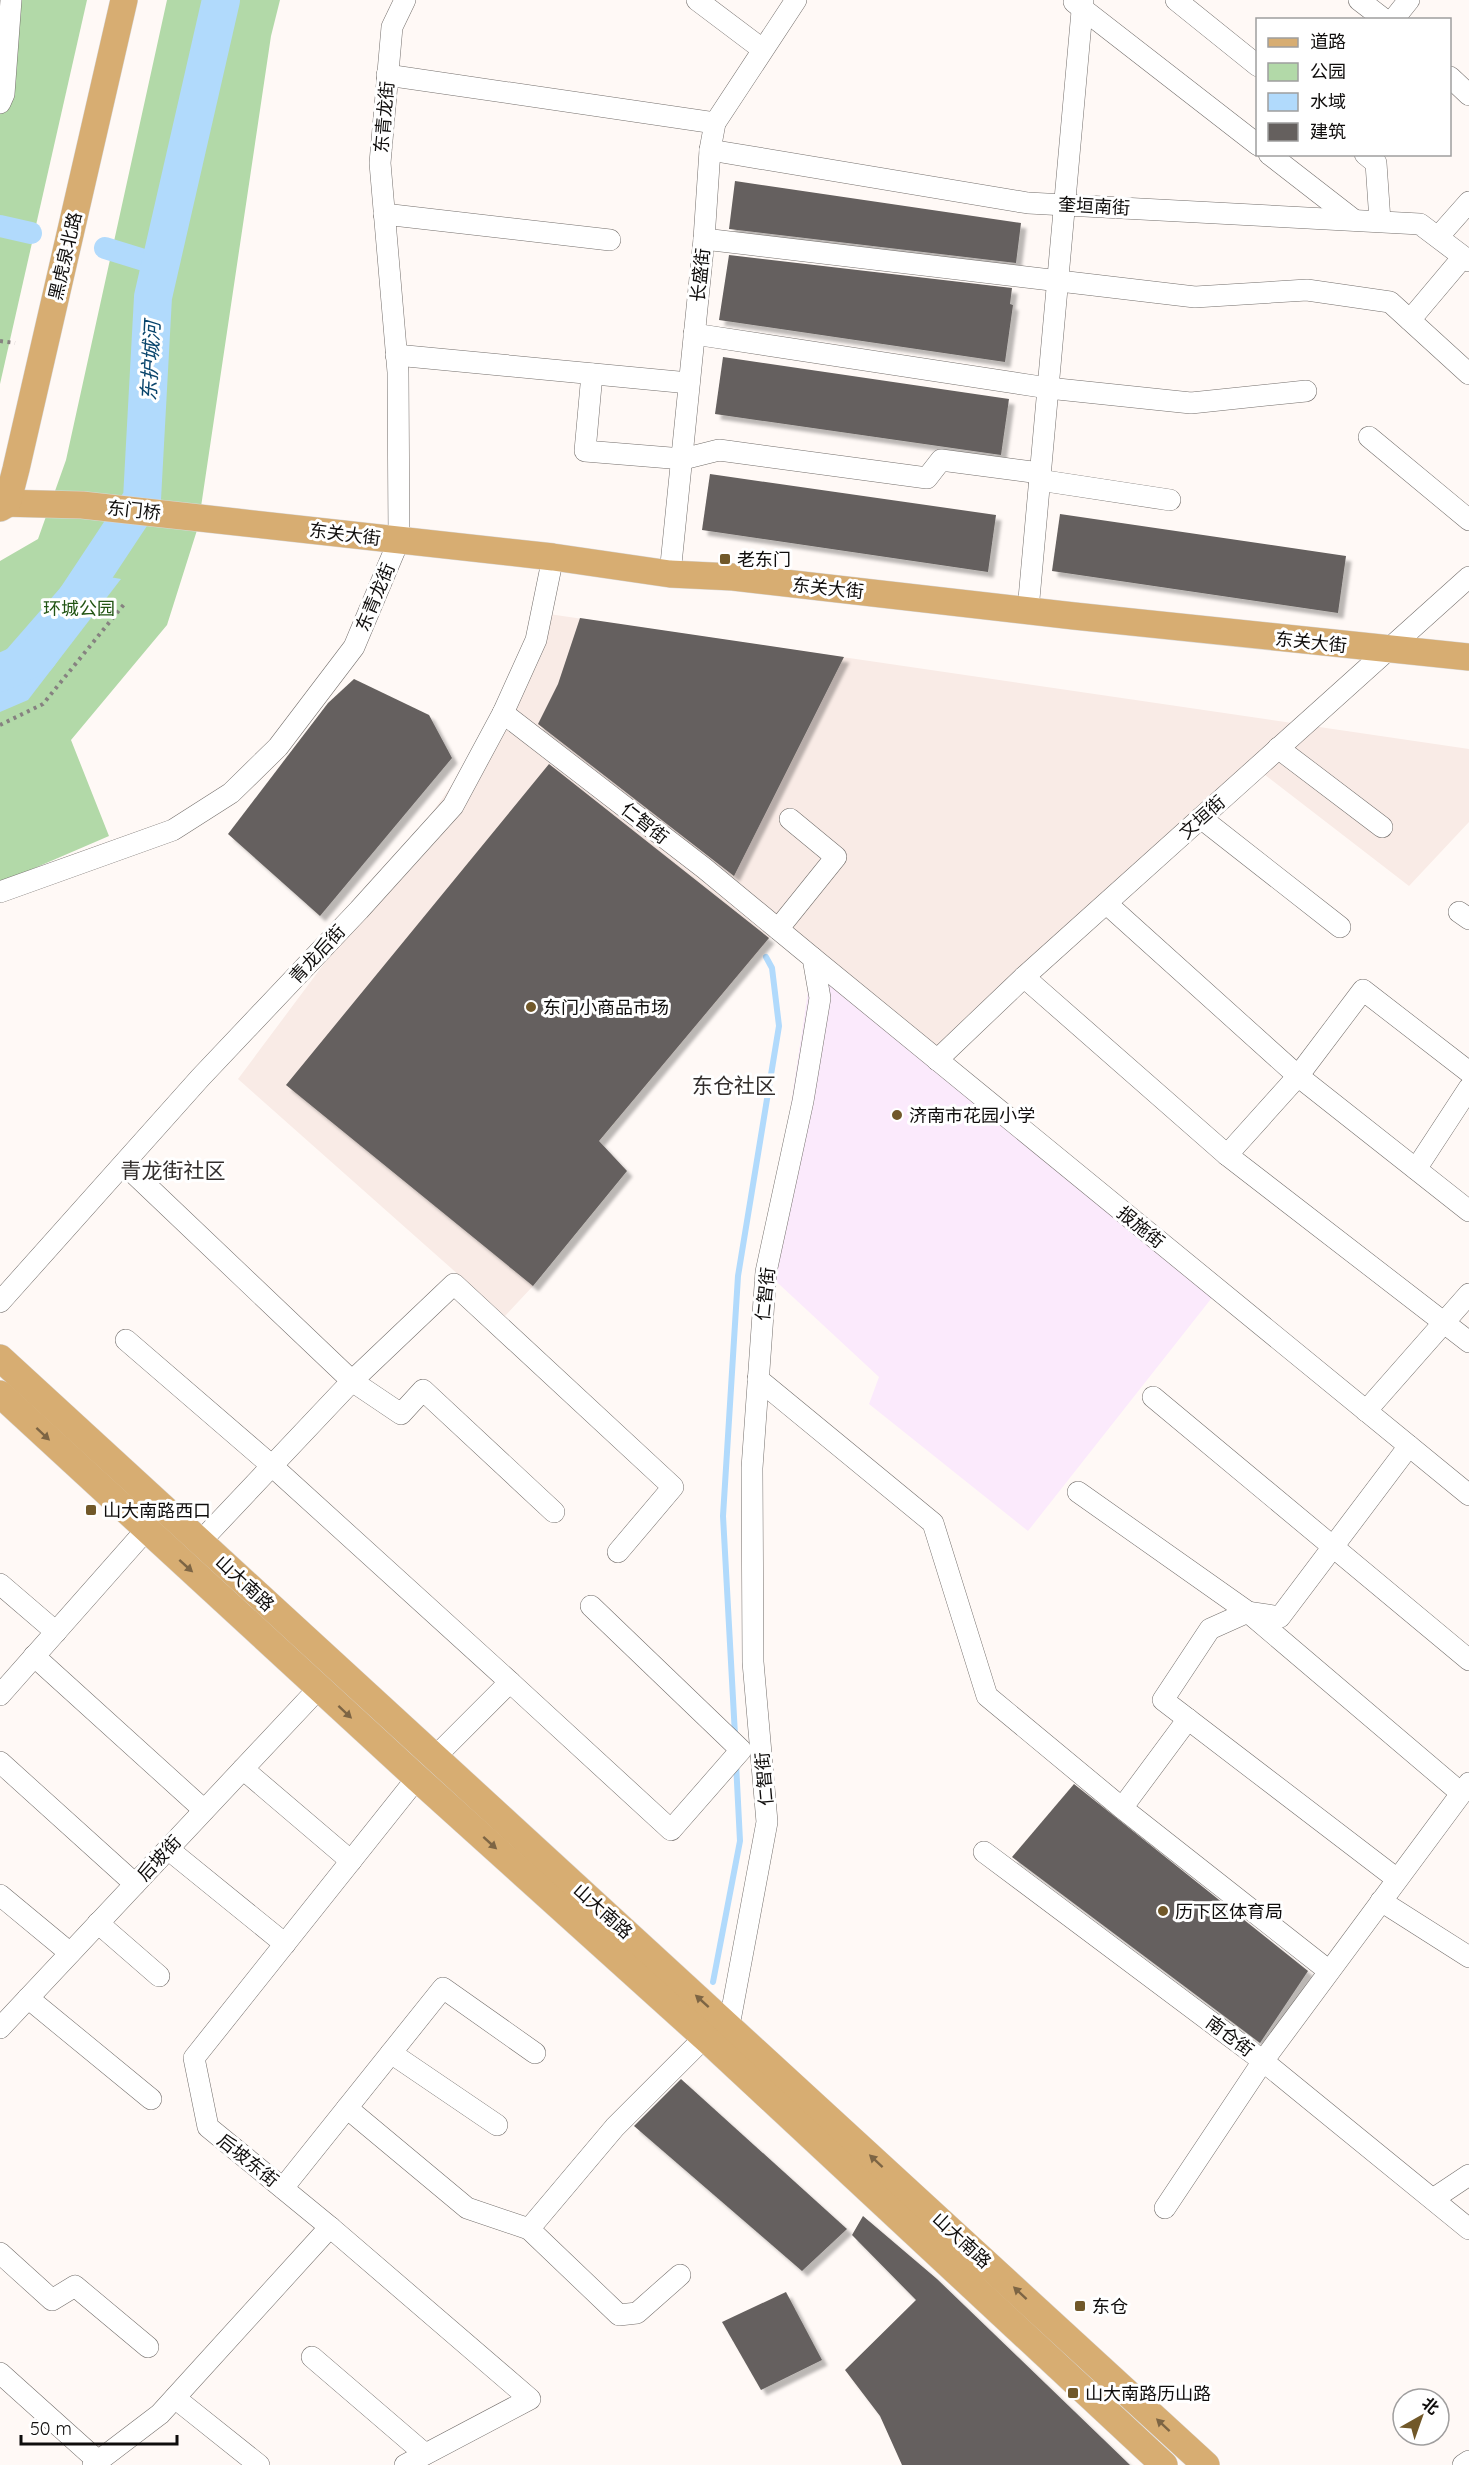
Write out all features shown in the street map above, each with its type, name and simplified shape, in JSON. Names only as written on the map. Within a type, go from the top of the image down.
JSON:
[{"type":"main road","name":"黑虎泉北路","points":[[2,504],[57,289],[124,0]]},
{"type":"main road","name":"东门桥","points":[[2,504],[82,505],[187,516]]},
{"type":"main road","name":"东关大街","points":[[187,516],[553,557],[670,574],[733,577],[1385,650],[1469,657]]},
{"type":"main road","name":"山大南路","points":[[0,1358],[1206,2465]]},
{"type":"main road","name":"山大南路","points":[[0,1394],[417,1778],[705,2037],[1164,2465]]},
{"type":"street","points":[[0,103],[4,94],[11,0]]},
{"type":"street","name":"东青龙街","points":[[0,892],[173,830],[231,793],[278,747],[354,647],[399,540],[396,355],[380,163],[392,27],[405,0]]},
{"type":"street","points":[[697,0],[762,49]]},
{"type":"street","name":"长盛街","points":[[670,574],[704,239],[710,150],[715,123],[796,0]]},
{"type":"street","points":[[1176,0],[1256,65]]},
{"type":"street","points":[[1359,0],[1382,18]]},
{"type":"street","points":[[1395,18],[1409,0]]},
{"type":"street","points":[[1078,3],[1256,144]]},
{"type":"street","points":[[1028,610],[1058,281],[1078,3]]},
{"type":"street","points":[[387,75],[715,123]]},
{"type":"street","points":[[1451,79],[1469,95]]},
{"type":"street","name":"奎垣南街","points":[[710,150],[1028,203],[1420,224],[1466,259]]},
{"type":"street","points":[[1272,156],[1354,220]]},
{"type":"street","points":[[1367,156],[1376,163],[1380,221]]},
{"type":"street","points":[[1438,237],[1469,202]]},
{"type":"street","points":[[384,214],[610,240]]},
{"type":"street","points":[[704,239],[1195,297],[1307,290],[1390,302],[1469,374]]},
{"type":"street","points":[[1410,321],[1466,259]]},
{"type":"street","points":[[694,334],[1047,388],[1191,403],[1306,391]]},
{"type":"street","points":[[396,355],[689,383]]},
{"type":"street","points":[[592,374],[585,451],[683,459],[719,450],[927,477],[941,460],[1170,500]]},
{"type":"street","points":[[1369,437],[1469,520]]},
{"type":"street","name":"青龙后街","points":[[0,1302],[200,1078],[359,910],[453,806],[503,713],[536,640],[553,557]]},
{"type":"street","name":"文垣街","points":[[937,1060],[1024,977],[1385,650],[1469,577]]},
{"type":"street","name":"仁智街","points":[[503,713],[813,958],[820,998],[803,1101],[766,1272],[752,1468],[753,1662],[767,1822],[729,2026]]},
{"type":"street","points":[[1278,748],[1382,827]]},
{"type":"street","points":[[1201,818],[1340,927]]},
{"type":"street","points":[[778,929],[836,857],[790,819]]},
{"type":"street","points":[[1107,904],[1298,1076],[1469,1211]]},
{"type":"street","name":"报施街","points":[[813,958],[1469,1495]]},
{"type":"street","points":[[1024,977],[1227,1155],[1469,1342]]},
{"type":"street","points":[[1227,1155],[1298,1076],[1363,990],[1469,1072]]},
{"type":"street","points":[[1416,1169],[1469,1088]]},
{"type":"street","points":[[124,1165],[352,1381],[400,1414],[423,1390],[554,1512]]},
{"type":"street","points":[[200,1542],[352,1381],[454,1284],[673,1487],[618,1552]]},
{"type":"street","points":[[1366,1411],[1469,1294]]},
{"type":"street","points":[[126,1340],[271,1465],[670,1830],[741,1750],[591,1606]]},
{"type":"street","points":[[758,1379],[933,1523],[987,1696],[1122,1808],[1329,1971]]},
{"type":"street","points":[[1153,1397],[1469,1660]]},
{"type":"street","points":[[1397,1879],[1163,1700],[1209,1629],[1248,1612],[1280,1617],[1409,1446]]},
{"type":"street","points":[[1078,1492],[1248,1612],[1465,1788],[1263,2061],[1165,2208]]},
{"type":"street","points":[[0,1695],[146,1530]]},
{"type":"street","points":[[0,1584],[56,1632]]},
{"type":"street","points":[[34,1656],[204,1810]]},
{"type":"street","points":[[435,1758],[510,1683]]},
{"type":"street","name":"后坡街","points":[[1,2020],[28,1998],[319,1688]]},
{"type":"street","points":[[1122,1808],[1188,1719]]},
{"type":"street","points":[[0,1762],[135,1884]]},
{"type":"street","points":[[243,1769],[351,1861]]},
{"type":"street","name":"后坡东街","points":[[417,1778],[194,2058],[208,2127],[330,2227],[530,2399],[425,2454]]},
{"type":"street","points":[[168,1849],[285,1944]]},
{"type":"street","name":"南仓街","points":[[984,1852],[1263,2061],[1469,2229]]},
{"type":"street","points":[[0,1895],[70,1953]]},
{"type":"street","points":[[1381,1901],[1469,1957]]},
{"type":"street","points":[[98,1923],[159,1976]]},
{"type":"street","points":[[283,2188],[443,1988],[535,2053]]},
{"type":"street","points":[[28,1998],[151,2099]]},
{"type":"street","points":[[529,2229],[615,2127],[705,2037]]},
{"type":"street","points":[[391,2053],[497,2125]]},
{"type":"street","points":[[347,2108],[467,2208],[529,2229],[619,2315],[637,2313],[680,2275]]},
{"type":"street","points":[[1433,2199],[1469,2175]]},
{"type":"street","points":[[0,2373],[95,2463],[160,2414],[330,2227]]},
{"type":"street","points":[[0,2253],[52,2300],[75,2286],[148,2347]]},
{"type":"street","points":[[312,2357],[425,2454],[405,2465]]},
{"type":"street","points":[[175,2398],[259,2465]]},
{"type":"street","points":[[1463,2465],[1469,2461]]},
{"type":"path","points":[[0,340],[15,343]]},
{"type":"path","points":[[0,725],[43,704],[125,603]]},
{"type":"shaded area","points":[[542,613],[1469,749],[1469,822],[1409,886],[1256,768],[937,1060],[777,929],[599,1141],[533,1286],[505,1316],[238,1079],[338,945],[503,713]]},
{"type":"shaded area","name":"济南市花园小学","points":[[813,958],[1218,1290],[1028,1531],[869,1404],[879,1377],[766,1272]]},
{"type":"green space","points":[[0,0],[87,0],[0,384]]},
{"type":"green space","name":"环城公园","points":[[167,0],[280,0],[271,36],[198,527],[167,625],[71,740],[109,836],[0,883],[0,561],[38,539],[66,460]]},
{"type":"water","points":[[75,571],[121,579],[28,700],[0,712],[0,657]]},
{"type":"building","points":[[735,181],[1021,223],[1016,263],[729,229]]},
{"type":"building","points":[[729,255],[1012,288],[1010,304],[1013,305],[1005,362],[719,320]]},
{"type":"building","points":[[723,357],[1009,399],[1001,455],[715,414]]},
{"type":"building","points":[[710,474],[996,515],[988,572],[702,530]]},
{"type":"building","points":[[1060,514],[1346,556],[1338,613],[1052,571]]},
{"type":"building","points":[[580,618],[844,657],[734,876],[538,724],[558,684]]},
{"type":"building","points":[[354,679],[429,715],[452,758],[320,916],[228,834],[328,703]]},
{"type":"building","name":"东门小商品市场","points":[[549,764],[769,938],[599,1141],[627,1171],[533,1286],[286,1085]]},
{"type":"building","name":"历下区体育局","points":[[1074,1784],[1308,1971],[1260,2043],[1012,1857]]},
{"type":"building","points":[[681,2079],[847,2229],[802,2271],[634,2126]]},
{"type":"building","points":[[863,2216],[937,2279],[1130,2465],[902,2465],[880,2416],[845,2370],[916,2300],[852,2235]]},
{"type":"building","points":[[786,2292],[822,2360],[761,2390],[722,2322]]},
{"type":"waterway","name":"东护城河","points":[[0,673],[38,656],[142,499],[153,297],[221,0]]},
{"type":"waterway","points":[[0,226],[31,233]]},
{"type":"waterway","points":[[105,248],[160,265]]},
{"type":"waterway","points":[[735,1735],[723,1516],[738,1276],[779,1026],[772,968],[766,957]]},
{"type":"waterway","points":[[713,1982],[740,1841],[736,1763]]},
{"type":"place","name":"老东门","points":[[725,559]]},
{"type":"place","name":"东门小商品市场","points":[[531,1007]]},
{"type":"place","name":"济南市花园小学","points":[[897,1115]]},
{"type":"place","name":"山大南路西口","points":[[91,1510]]},
{"type":"place","name":"历下区体育局","points":[[1163,1911]]},
{"type":"place","name":"东仓","points":[[1080,2306]]},
{"type":"place","name":"山大南路历山路","points":[[1073,2393]]},
{"type":"district","name":"东仓社区","points":[[734,1085]]},
{"type":"district","name":"青龙街社区","points":[[173,1170]]}]
